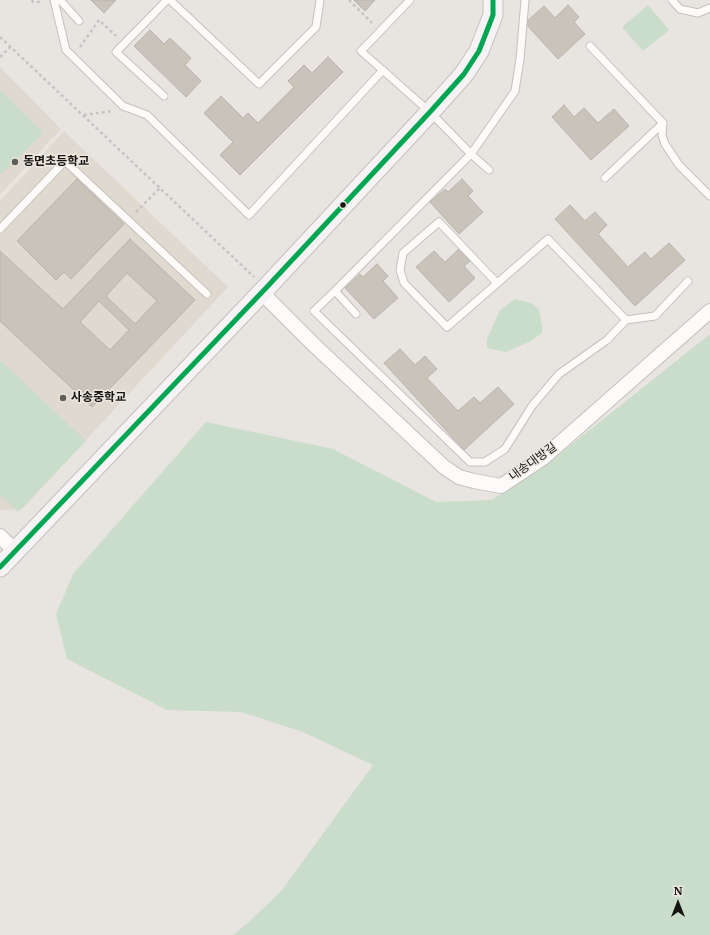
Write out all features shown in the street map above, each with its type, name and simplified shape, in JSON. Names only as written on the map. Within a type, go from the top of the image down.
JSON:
[{"type":"street","points":[[0,567],[264,290],[464,74],[479,51],[493,15],[493,0]]},
{"type":"street","name":"내송대방길","points":[[264,290],[313,344],[444,467],[459,478],[501,486],[543,458],[710,311]]},
{"type":"street","points":[[0,536],[15,551]]},
{"type":"lane","points":[[54,0],[66,50],[123,106],[147,115],[249,215],[383,70]]},
{"type":"lane","points":[[60,0],[79,21]]},
{"type":"lane","points":[[164,96],[116,52],[167,0]]},
{"type":"lane","points":[[170,0],[259,84],[316,28],[320,0]]},
{"type":"lane","points":[[410,0],[362,51],[430,112],[471,154],[489,170]]},
{"type":"lane","points":[[525,0],[520,59],[515,91],[471,154],[314,311],[470,462],[485,462],[505,449],[532,406],[559,374],[608,340],[626,320],[655,316],[688,281]]},
{"type":"lane","points":[[672,0],[680,9],[698,13],[710,8]]},
{"type":"lane","points":[[590,46],[663,122],[662,135],[665,144],[679,165],[710,196]]},
{"type":"lane","points":[[605,178],[663,122]]},
{"type":"lane","points":[[0,229],[65,162],[207,294]]},
{"type":"lane","points":[[497,283],[439,222],[402,253],[400,270],[404,283],[447,327],[548,239],[626,320]]},
{"type":"lane","points":[[335,291],[356,314]]},
{"type":"path","points":[[32,0],[34,2],[41,2],[43,0]]},
{"type":"path","points":[[348,0],[380,31]]},
{"type":"path","points":[[73,57],[99,20],[124,43]]},
{"type":"path","points":[[0,37],[160,188],[264,290]]},
{"type":"path","points":[[0,57],[10,47]]},
{"type":"path","points":[[83,115],[129,108]]},
{"type":"path","points":[[132,215],[160,188]]},
{"type":"shaded area","name":"동면초등학교","points":[[0,67],[61,129],[0,195]]},
{"type":"shaded area","name":"사송중학교","points":[[64,131],[228,287],[22,509],[0,510],[0,201]]},
{"type":"green space","points":[[648,5],[669,30],[643,51],[622,27]]},
{"type":"green space","points":[[0,90],[43,133],[0,175]]},
{"type":"green space","points":[[515,299],[531,303],[539,309],[542,333],[531,341],[506,352],[487,348],[487,339],[500,310]]},
{"type":"green space","points":[[710,334],[710,935],[233,935],[282,890],[373,765],[303,732],[241,712],[167,710],[67,659],[56,614],[73,574],[206,422],[333,449],[436,502],[492,500],[556,457]]},
{"type":"green space","points":[[0,360],[86,441],[18,512],[0,495]]},
{"type":"building","points":[[91,0],[116,0],[104,13]]},
{"type":"building","points":[[354,0],[375,0],[365,11]]},
{"type":"building","points":[[568,5],[579,17],[574,22],[585,34],[558,59],[525,23],[544,6],[555,18]]},
{"type":"building","points":[[150,30],[164,44],[170,38],[191,58],[185,65],[201,81],[186,97],[134,46]]},
{"type":"building","points":[[328,57],[343,72],[240,175],[220,155],[233,142],[204,113],[221,96],[243,118],[248,113],[258,123],[294,87],[288,81],[304,65],[312,73]]},
{"type":"building","points":[[564,105],[574,117],[584,108],[598,123],[614,109],[629,126],[591,160],[552,117]]},
{"type":"building","points":[[77,179],[124,224],[71,279],[64,272],[56,280],[17,241]]},
{"type":"building","points":[[462,179],[473,191],[468,196],[483,212],[459,234],[430,202],[445,189],[448,192]]},
{"type":"building","points":[[570,205],[585,221],[595,212],[607,225],[598,234],[628,267],[645,252],[651,259],[669,243],[685,260],[635,306],[555,219]]},
{"type":"building","points":[[130,239],[195,300],[92,407],[0,321],[0,251],[63,309]],"holes":[[[127,273],[157,301],[135,324],[106,296]],[[99,301],[129,330],[110,350],[80,322]]]},
{"type":"building","points":[[459,249],[470,261],[464,266],[475,278],[449,302],[416,267],[434,251],[445,262]]},
{"type":"building","points":[[377,264],[388,276],[383,281],[398,298],[374,319],[345,288],[360,274],[363,277]]},
{"type":"building","points":[[400,349],[415,365],[425,356],[437,369],[427,378],[458,411],[474,397],[480,403],[498,387],[514,404],[464,450],[384,363]]},
{"type":"transit line","points":[[0,567],[266,288],[464,74],[479,51],[493,15],[493,0]]},
{"type":"place","name":"동면초등학교","points":[[15,162]]},
{"type":"place","name":"사송중학교","points":[[63,398]]}]
